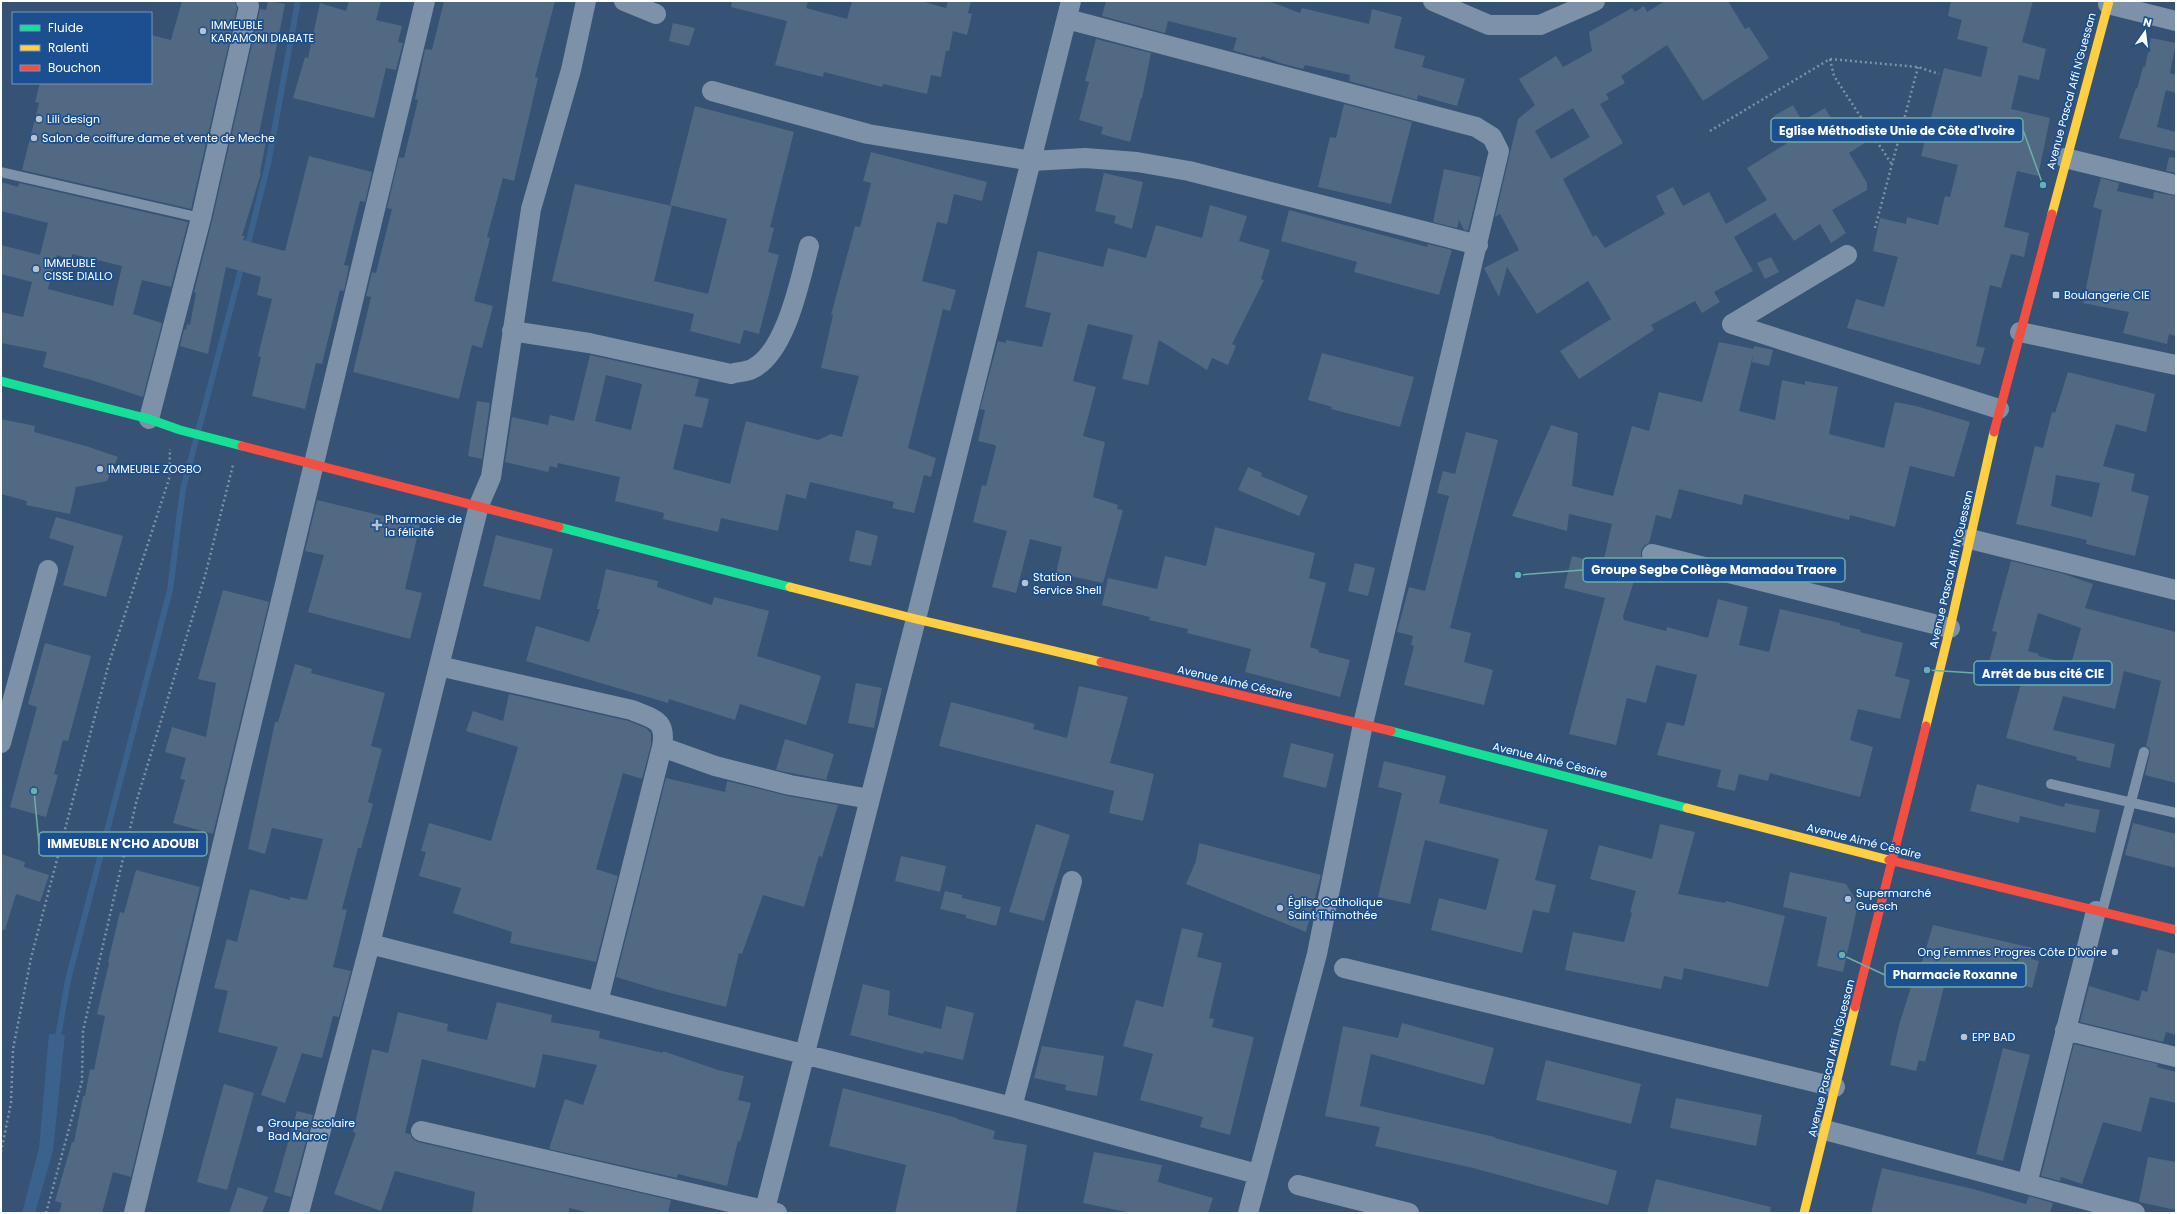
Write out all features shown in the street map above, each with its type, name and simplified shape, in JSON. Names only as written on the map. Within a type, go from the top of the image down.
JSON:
[{"type":"street","points":[[149,419],[201,218],[249,6],[246,1]]},
{"type":"street","points":[[134,1213],[316,463],[391,137],[425,1]]},
{"type":"street","points":[[299,1213],[370,944],[479,506],[491,477],[531,209],[571,70],[586,1]]},
{"type":"street","points":[[624,1],[656,14]]},
{"type":"street","points":[[1433,1],[1488,25],[1540,25],[1595,1]]},
{"type":"street","points":[[2108,2],[2176,21]]},
{"type":"street","name":"Avenue Pascal Affi N'Guessan","points":[[1804,1213],[1950,628],[1999,409],[2108,2]]},
{"type":"street","points":[[421,1131],[769,1212],[805,1055],[1069,10],[1476,127],[1492,137],[1499,151],[1364,724],[1317,954],[1257,1174],[1248,1213]]},
{"type":"street","points":[[712,91],[868,134],[1032,161],[1085,158],[1137,162],[1189,171],[1478,245]]},
{"type":"street","points":[[2065,158],[2176,185]]},
{"type":"street","points":[[512,330],[589,343],[731,374],[752,369],[770,354],[785,329],[809,246]]},
{"type":"street","points":[[1847,255],[1732,324],[1999,409]]},
{"type":"street","points":[[2020,332],[2176,365]]},
{"type":"street","name":"Avenue Aimé Césaire","points":[[1,381],[149,419],[180,430],[316,463],[916,619],[1364,724],[1893,861],[2176,930]]},
{"type":"street","points":[[1970,540],[2176,590]]},
{"type":"street","points":[[1652,554],[1950,628]]},
{"type":"street","points":[[1,743],[48,570]]},
{"type":"street","points":[[439,666],[632,710],[657,720],[662,726],[664,734],[662,746],[598,1002]]},
{"type":"street","points":[[662,746],[716,766],[790,785],[870,799]]},
{"type":"street","points":[[1012,1107],[1072,881]]},
{"type":"street","points":[[2028,1184],[2065,1030],[2099,911]]},
{"type":"street","points":[[370,944],[1012,1107],[1257,1174]]},
{"type":"street","points":[[1344,968],[1835,1087]]},
{"type":"street","points":[[2065,1030],[2176,1057]]},
{"type":"street","points":[[1825,1130],[2135,1213]]},
{"type":"street","points":[[1298,1185],[1409,1213]]},
{"type":"lane","points":[[1,172],[201,218]]},
{"type":"lane","points":[[2099,911],[2131,803],[2144,752]]},
{"type":"lane","points":[[2052,784],[2176,813]]},
{"type":"path","points":[[1830,59],[1834,76],[1892,163]]},
{"type":"path","points":[[1710,131],[1830,59],[1918,67],[1939,74]]},
{"type":"path","points":[[1875,228],[1918,67]]},
{"type":"path","points":[[1,1152],[11,1103],[13,1049],[31,958],[110,663],[169,479],[171,426]]},
{"type":"path","points":[[46,1213],[82,1082],[83,1031],[136,803],[205,576],[239,444]]},
{"type":"water","points":[[49,1034],[65,1035],[53,1151],[35,1213],[22,1213],[39,1148]]},
{"type":"building","points":[[182,1],[235,2],[237,8],[191,209],[22,170],[39,103],[35,102],[40,84],[152,84],[152,35],[171,40]]},
{"type":"building","points":[[268,1],[285,4],[258,139],[266,141],[261,173],[242,236],[245,236],[243,240],[285,251],[309,156],[372,172],[365,202],[360,201],[344,265],[349,266],[344,291],[340,290],[322,364],[316,363],[305,409],[252,396],[261,357],[258,356],[272,299],[257,295],[261,277],[226,267],[208,354],[180,346],[184,329],[186,330],[187,324],[190,325],[196,293],[194,292],[212,221],[260,9],[266,10]]},
{"type":"building","points":[[349,1],[381,1],[376,20],[402,26],[398,42],[403,43],[396,70],[386,68],[374,118],[293,98],[305,57],[308,58],[320,3],[346,11]]},
{"type":"building","points":[[444,1],[555,1],[535,77],[538,78],[514,181],[503,178],[487,237],[490,238],[474,301],[493,306],[482,348],[472,345],[459,399],[353,372],[371,297],[366,296],[372,272],[376,273],[392,209],[387,208],[399,157],[404,158],[418,100],[415,99],[425,49],[432,50]]},
{"type":"building","points":[[732,1],[808,1],[806,8],[847,19],[852,1],[921,1],[946,8],[948,1],[971,1],[968,13],[972,14],[967,35],[953,31],[949,51],[946,51],[941,77],[931,75],[927,94],[883,84],[882,87],[824,72],[823,77],[775,65],[787,21],[731,7]]},
{"type":"building","points":[[1106,1],[1269,1],[1300,13],[1302,8],[1369,24],[1372,9],[1402,17],[1394,48],[1425,56],[1422,67],[1465,79],[1457,106],[1418,95],[1417,100],[1349,81],[1350,75],[1305,65],[1303,69],[1280,63],[1262,56],[1261,58],[1238,52],[1233,50],[1237,38],[1168,21],[1165,33],[1102,16]]},
{"type":"building","points":[[1665,1],[1728,1],[1745,29],[1749,27],[1769,58],[1703,101],[1667,45],[1621,76],[1625,83],[1606,94],[1609,99],[1600,104],[1623,143],[1563,179],[1593,237],[1596,235],[1605,248],[1665,214],[1656,196],[1673,187],[1683,206],[1709,192],[1726,224],[1767,200],[1747,168],[1789,142],[1774,116],[1793,105],[1802,121],[1825,108],[1838,131],[1855,120],[1868,141],[1849,153],[1867,183],[1867,190],[1832,210],[1846,233],[1831,243],[1820,224],[1794,241],[1775,213],[1734,237],[1753,271],[1714,292],[1720,302],[1702,313],[1695,301],[1651,325],[1654,330],[1579,379],[1560,351],[1611,319],[1588,281],[1537,314],[1507,267],[1499,297],[1484,268],[1519,250],[1500,214],[1495,217],[1518,119],[1535,105],[1519,79],[1556,56],[1563,67],[1592,51],[1589,32],[1632,8],[1635,12],[1644,6],[1647,12]],"holes":[[[1573,108],[1590,137],[1551,159],[1535,131]]]},
{"type":"building","points":[[1951,1],[2033,1],[2022,42],[2046,49],[2039,80],[2019,75],[2011,109],[2050,118],[2038,176],[2017,171],[2004,227],[2029,233],[2024,257],[2011,254],[2001,288],[1990,285],[1976,346],[1985,348],[1980,365],[1847,328],[1856,299],[1884,307],[1898,257],[1873,251],[1880,218],[1906,224],[1907,217],[1938,225],[1945,196],[1950,197],[1958,165],[1921,156],[1944,68],[1981,77],[1988,47],[1957,39],[1962,20],[1948,16]]},
{"type":"building","points":[[673,23],[695,28],[689,46],[669,41]]},
{"type":"building","points":[[2151,38],[2176,43],[2170,73],[2176,75],[2176,93],[2166,90],[2157,127],[2176,132],[2176,151],[2119,138],[2136,88],[2137,89],[2143,67],[2145,67]]},
{"type":"building","points":[[1096,39],[1151,53],[1142,98],[1130,142],[1101,134],[1103,127],[1079,120],[1089,82],[1085,81]]},
{"type":"building","points":[[1344,104],[1412,122],[1391,204],[1318,187],[1330,137],[1336,138]]},
{"type":"building","points":[[695,106],[794,132],[770,227],[774,228],[768,252],[779,255],[759,334],[744,330],[740,344],[690,331],[694,314],[552,281],[575,184],[672,206],[654,281],[708,294],[727,219],[670,205]]},
{"type":"building","points":[[871,152],[987,182],[982,201],[954,194],[947,224],[937,222],[922,281],[956,290],[950,311],[943,309],[908,448],[936,458],[931,477],[924,475],[914,513],[892,508],[894,502],[810,482],[806,499],[786,494],[778,531],[721,518],[718,532],[663,519],[664,513],[615,501],[620,477],[558,463],[557,468],[550,466],[548,472],[505,462],[512,417],[548,425],[550,415],[574,421],[590,355],[699,379],[695,396],[709,399],[702,428],[684,424],[673,469],[730,484],[746,421],[818,440],[831,434],[842,437],[859,376],[821,368],[833,315],[831,315],[855,226],[860,227],[871,183],[863,181]],"holes":[[[606,375],[642,384],[631,430],[595,421]]]},
{"type":"building","points":[[2169,157],[2176,158],[2176,173],[2166,171]]},
{"type":"building","points":[[1444,169],[1481,177],[1468,231],[1464,230],[1459,220],[1457,228],[1433,222]]},
{"type":"building","points":[[1104,173],[1143,182],[1132,229],[1114,223],[1116,216],[1095,211]]},
{"type":"building","points":[[2101,178],[2119,183],[2117,191],[2153,199],[2154,192],[2176,196],[2176,336],[2169,334],[2167,344],[2123,333],[2129,312],[2083,303],[2102,210],[2093,207]]},
{"type":"building","points":[[1,182],[18,187],[19,183],[188,222],[171,287],[142,280],[133,314],[162,323],[143,397],[91,380],[43,367],[47,352],[1,343],[1,312],[23,317],[32,282],[1,274],[1,245],[40,255],[48,223],[1,211]],"holes":[[[72,254],[122,266],[113,306],[48,289],[57,255],[71,260]]]},
{"type":"building","points":[[1210,205],[1247,216],[1239,241],[1270,250],[1261,279],[1264,280],[1232,344],[1236,346],[1228,365],[1212,358],[1207,370],[1159,340],[1148,385],[1122,379],[1133,335],[1088,324],[1073,381],[1096,387],[1083,436],[1105,442],[1093,497],[1118,505],[1117,509],[1123,510],[1103,583],[1056,573],[1062,547],[1030,539],[1016,593],[992,587],[1007,531],[973,522],[982,485],[986,486],[996,447],[995,445],[978,441],[985,410],[980,409],[998,341],[1006,343],[1006,340],[1042,347],[1051,313],[1025,307],[1038,251],[1103,267],[1108,248],[1146,258],[1156,225],[1202,238]]},
{"type":"building","points":[[1289,210],[1427,247],[1428,244],[1452,250],[1439,295],[1354,272],[1357,262],[1281,241]]},
{"type":"building","points":[[1771,257],[1779,272],[1765,279],[1757,263]]},
{"type":"building","points":[[1719,342],[1754,349],[1754,346],[1773,350],[1769,366],[1752,362],[1753,355],[1739,411],[1775,420],[1782,380],[1805,385],[1805,381],[1838,387],[1829,434],[1884,448],[1895,402],[1916,406],[1970,422],[1954,477],[1910,466],[1895,527],[1850,515],[1849,520],[1744,494],[1742,505],[1679,489],[1671,519],[1656,515],[1649,543],[1644,546],[1641,551],[1641,558],[1645,563],[1640,582],[1634,581],[1623,616],[1624,620],[1666,631],[1667,627],[1708,638],[1718,599],[1748,607],[1739,645],[1769,652],[1780,609],[1840,623],[1840,625],[1861,630],[1860,632],[1903,643],[1895,676],[1910,680],[1900,719],[1858,709],[1850,740],[1873,747],[1860,797],[1770,773],[1768,781],[1739,774],[1735,791],[1717,787],[1721,770],[1657,755],[1667,722],[1684,726],[1697,675],[1656,665],[1646,703],[1627,698],[1616,745],[1569,734],[1605,598],[1564,588],[1572,556],[1603,563],[1612,524],[1569,514],[1567,531],[1512,516],[1551,425],[1578,433],[1572,486],[1613,496],[1632,426],[1649,431],[1659,392],[1702,402]]},
{"type":"building","points":[[1322,353],[1414,377],[1400,427],[1331,409],[1332,407],[1308,400]]},
{"type":"building","points":[[2068,372],[2155,394],[2146,432],[2116,424],[2103,466],[2135,474],[2131,491],[2149,496],[2135,556],[2086,544],[2087,540],[2016,524],[2035,446],[2043,448],[2052,412],[2055,413]],"holes":[[[2056,475],[2100,483],[2092,517],[2051,506]]]},
{"type":"building","points":[[477,401],[490,403],[482,459],[468,456]]},
{"type":"building","points":[[1,419],[35,426],[34,432],[86,446],[118,457],[107,481],[76,487],[70,514],[26,505],[27,501],[1,494]]},
{"type":"building","points":[[1466,432],[1498,440],[1450,628],[1471,633],[1464,662],[1493,670],[1484,705],[1404,685],[1414,646],[1411,645],[1413,636],[1397,632],[1409,587],[1425,591],[1449,496],[1437,493],[1443,471],[1455,474]]},
{"type":"building","points":[[1248,467],[1262,473],[1261,476],[1308,496],[1299,516],[1238,490]]},
{"type":"building","points":[[317,500],[420,525],[405,589],[422,593],[410,639],[308,612],[324,555],[305,551]]},
{"type":"building","points":[[56,517],[123,536],[106,597],[63,585],[74,546],[49,538]]},
{"type":"building","points":[[1215,527],[1315,553],[1309,578],[1326,583],[1310,647],[1319,650],[1318,652],[1350,660],[1340,697],[1245,672],[1251,649],[1187,633],[1188,629],[1149,620],[1150,617],[1102,605],[1108,578],[1157,589],[1165,556],[1206,566]]},
{"type":"building","points":[[856,530],[878,536],[871,566],[849,561]]},
{"type":"building","points":[[496,535],[553,549],[540,600],[483,586]]},
{"type":"building","points":[[2011,561],[2061,573],[2093,584],[2085,608],[2176,632],[2176,783],[2145,775],[2150,753],[2149,748],[2146,746],[2161,681],[2124,671],[2115,709],[2063,696],[2053,730],[2115,744],[2110,768],[2076,760],[2077,757],[2006,738],[2021,683],[1986,674],[1997,632],[1992,631]],"holes":[[[2038,613],[2081,628],[2071,664],[2038,656],[2039,654],[2028,651]]]},
{"type":"building","points":[[1355,563],[1375,568],[1368,596],[1348,591]]},
{"type":"building","points":[[606,569],[658,581],[657,587],[712,605],[714,597],[769,611],[757,656],[821,676],[806,725],[740,704],[735,720],[669,699],[668,703],[526,661],[536,626],[589,642],[600,609],[597,609]]},
{"type":"building","points":[[223,590],[269,602],[213,834],[173,823],[185,780],[180,779],[186,758],[165,752],[172,727],[206,737],[216,683],[198,679]]},
{"type":"building","points":[[45,643],[91,656],[68,741],[63,740],[54,774],[58,775],[46,817],[10,807],[37,707],[28,704]]},
{"type":"building","points":[[295,664],[312,669],[311,673],[385,693],[371,746],[382,749],[368,802],[373,804],[361,848],[358,848],[342,909],[347,910],[333,967],[351,971],[339,1017],[333,1016],[322,1058],[302,1053],[285,1103],[261,1095],[278,1047],[218,1032],[228,991],[214,988],[227,939],[237,942],[250,889],[290,900],[290,897],[307,900],[323,839],[272,828],[265,854],[248,849],[275,722],[278,722]]},
{"type":"building","points":[[856,683],[882,688],[874,728],[848,723]]},
{"type":"building","points":[[1079,686],[1128,697],[1110,763],[1154,774],[1143,821],[1109,813],[1114,791],[939,746],[951,702],[1035,724],[1033,729],[1067,738]]},
{"type":"building","points":[[509,694],[629,721],[646,728],[651,733],[651,745],[642,779],[623,773],[596,869],[618,876],[596,962],[510,943],[512,932],[453,913],[461,888],[419,876],[426,852],[421,851],[429,823],[491,841],[518,747],[466,731],[473,711],[503,721]]},
{"type":"building","points":[[785,739],[834,754],[826,780],[776,770]]},
{"type":"building","points":[[1291,743],[1334,754],[1326,788],[1283,777]]},
{"type":"building","points":[[1384,761],[1446,776],[1439,803],[1548,830],[1535,880],[1556,885],[1549,913],[1533,910],[1522,953],[1431,930],[1439,898],[1486,910],[1499,859],[1425,840],[1410,904],[1378,897],[1402,793],[1378,787]]},
{"type":"building","points":[[666,778],[725,792],[727,781],[788,796],[838,805],[822,857],[819,856],[804,907],[763,895],[742,954],[739,953],[726,1007],[659,990],[616,977]]},
{"type":"building","points":[[1977,784],[2064,807],[2065,803],[2100,810],[2095,833],[2020,816],[2019,823],[1970,811]]},
{"type":"building","points":[[2133,823],[2176,834],[2176,868],[2125,855]]},
{"type":"building","points":[[1036,824],[1070,835],[1044,921],[1009,912]]},
{"type":"building","points":[[1660,824],[1695,832],[1678,894],[1725,903],[1726,901],[1785,916],[1768,987],[1684,968],[1682,980],[1664,976],[1661,989],[1565,970],[1573,932],[1624,942],[1632,913],[1630,912],[1636,891],[1590,879],[1599,845],[1652,859]]},
{"type":"building","name":"Église Catholique Saint Thimothée","points":[[1199,843],[1321,875],[1306,932],[1186,884],[1196,861]]},
{"type":"building","points":[[1,854],[25,862],[24,867],[49,875],[40,902],[16,894],[5,930],[1,930]]},
{"type":"building","points":[[901,856],[946,866],[940,892],[895,881]]},
{"type":"building","points":[[136,870],[200,887],[131,1177],[113,1172],[102,1213],[59,1213],[62,1203],[55,1201],[72,1142],[74,1142],[90,1069],[94,1070],[105,1016],[97,1014],[108,962],[120,912],[124,913]]},
{"type":"building","points":[[1790,872],[1846,884],[1858,904],[1843,972],[1817,966],[1827,917],[1783,907]]},
{"type":"building","points":[[945,891],[962,895],[962,898],[1001,907],[996,926],[966,918],[966,915],[940,909]]},
{"type":"building","points":[[1933,925],[2033,948],[2031,959],[2039,961],[2032,988],[1949,967],[1925,1062],[1919,1060],[1916,1071],[1890,1065],[1899,1025],[1912,984],[1915,985]]},
{"type":"building","points":[[1182,928],[1203,933],[1197,957],[1222,963],[1209,1018],[1214,1019],[1212,1027],[1254,1037],[1230,1135],[1200,1127],[1203,1117],[1140,1100],[1153,1054],[1123,1046],[1136,1000],[1163,1007]]},
{"type":"building","points":[[2157,949],[2176,954],[2176,1035],[2166,1032],[2163,1042],[2080,1022],[2089,986],[2139,1001],[2142,990],[2147,992]]},
{"type":"building","points":[[863,984],[890,991],[888,1015],[941,1029],[946,1006],[974,1013],[963,1060],[924,1051],[923,1054],[850,1035]]},
{"type":"building","points":[[497,1002],[552,1015],[551,1022],[600,1031],[599,1038],[663,1053],[663,1051],[718,1070],[744,1076],[738,1100],[751,1103],[740,1142],[738,1141],[727,1186],[678,1174],[677,1178],[549,1149],[565,1099],[583,1105],[597,1065],[543,1054],[535,1088],[422,1059],[405,1133],[410,1134],[413,1139],[418,1142],[671,1200],[668,1213],[591,1213],[569,1208],[569,1213],[472,1213],[475,1192],[395,1171],[381,1211],[334,1194],[356,1133],[353,1132],[372,1049],[388,1053],[398,1012],[448,1024],[447,1031],[487,1040]]},
{"type":"building","points":[[1402,1023],[1494,1048],[1484,1085],[1371,1054],[1360,1106],[1495,1137],[1617,1171],[1608,1205],[1473,1168],[1375,1146],[1380,1127],[1325,1116],[1343,1026],[1398,1038]]},
{"type":"building","points":[[2074,1044],[2158,1064],[2157,1067],[2176,1072],[2176,1103],[2150,1097],[2141,1132],[2103,1122],[2082,1184],[2061,1177],[2060,1181],[2041,1176]]},
{"type":"building","points":[[1042,1046],[1104,1056],[1097,1096],[1065,1090],[1066,1085],[1034,1078]]},
{"type":"building","points":[[2003,1048],[2030,1055],[2003,1161],[1976,1154]]},
{"type":"building","points":[[1546,1060],[1641,1084],[1631,1124],[1536,1100]]},
{"type":"building","points":[[224,1084],[254,1093],[227,1190],[197,1182]]},
{"type":"building","points":[[843,1088],[957,1118],[995,1131],[993,1139],[1027,1145],[1016,1213],[895,1213],[906,1165],[829,1146]]},
{"type":"building","points":[[1676,1098],[1762,1115],[1756,1146],[1670,1128]]},
{"type":"building","points":[[297,1111],[313,1115],[291,1197],[274,1192]]},
{"type":"building","points":[[1094,1152],[1162,1165],[1158,1182],[1213,1198],[1208,1213],[1131,1213],[1083,1203]]},
{"type":"building","points":[[2148,1157],[2176,1162],[2176,1210],[2139,1202]]},
{"type":"building","points":[[1882,1168],[1973,1189],[2026,1204],[2029,1196],[2053,1203],[2050,1213],[1871,1213]]},
{"type":"building","points":[[1656,1179],[1771,1207],[1770,1213],[1647,1213]]},
{"type":"building","points":[[238,1187],[268,1197],[262,1213],[229,1213]]},
{"type":"waterway","points":[[247,248],[268,164],[298,1]]},
{"type":"waterway","points":[[57,1043],[68,980],[170,590],[183,489],[242,265]]},
{"type":"traffic: fast","points":[[1,381],[149,419],[180,430],[242,446]]},
{"type":"traffic: fast","points":[[559,527],[790,587]]},
{"type":"traffic: fast","points":[[1391,731],[1687,808]]},
{"type":"traffic: slow","points":[[2052,214],[2109,1]]},
{"type":"traffic: slow","points":[[1926,726],[1950,628],[1994,432]]},
{"type":"traffic: slow","points":[[790,587],[916,619],[1101,662]]},
{"type":"traffic: slow","points":[[1687,808],[1889,860]]},
{"type":"traffic: slow","points":[[1804,1213],[1855,1007]]},
{"type":"traffic: jam","points":[[1994,432],[2052,214]]},
{"type":"traffic: jam","points":[[242,446],[559,527]]},
{"type":"traffic: jam","points":[[1101,662],[1391,731]]},
{"type":"traffic: jam","points":[[1855,1007],[1926,726]]},
{"type":"traffic: jam","points":[[1889,860],[2176,930]]},
{"type":"place","name":"IMMEUBLE KARAMONI DIABATE","points":[[203,31]]},
{"type":"place","name":"Lili design","points":[[39,119]]},
{"type":"place","name":"Salon de coiffure dame et vente de Meche","points":[[34,138]]},
{"type":"place","name":"Eglise Méthodiste Unie de Côte d'Ivoire","points":[[2043,185]]},
{"type":"place","name":"IMMEUBLE CISSE DIALLO","points":[[36,269]]},
{"type":"place","name":"Boulangerie CIE","points":[[2056,295]]},
{"type":"place","name":"IMMEUBLE ZOGBO","points":[[100,469]]},
{"type":"place","name":"Pharmacie de la félicité","points":[[377,525]]},
{"type":"place","name":"Groupe Segbe Collège Mamadou Traore","points":[[1518,575]]},
{"type":"place","name":"Station Service Shell","points":[[1025,583]]},
{"type":"place","name":"Arrêt de bus cité CIE","points":[[1927,670]]},
{"type":"place","name":"IMMEUBLE N'CHO ADOUBI","points":[[34,791]]},
{"type":"place","name":"Supermarché Guesch","points":[[1848,899]]},
{"type":"place","name":"Église Catholique Saint Thimothée","points":[[1280,908]]},
{"type":"place","name":"Ong Femmes Progres Côte D'ivoire","points":[[2115,952]]},
{"type":"place","name":"Pharmacie Roxanne","points":[[1842,955]]},
{"type":"place","name":"EPP BAD","points":[[1964,1037]]},
{"type":"place","name":"Groupe scolaire Bad Maroc","points":[[260,1129]]}]
